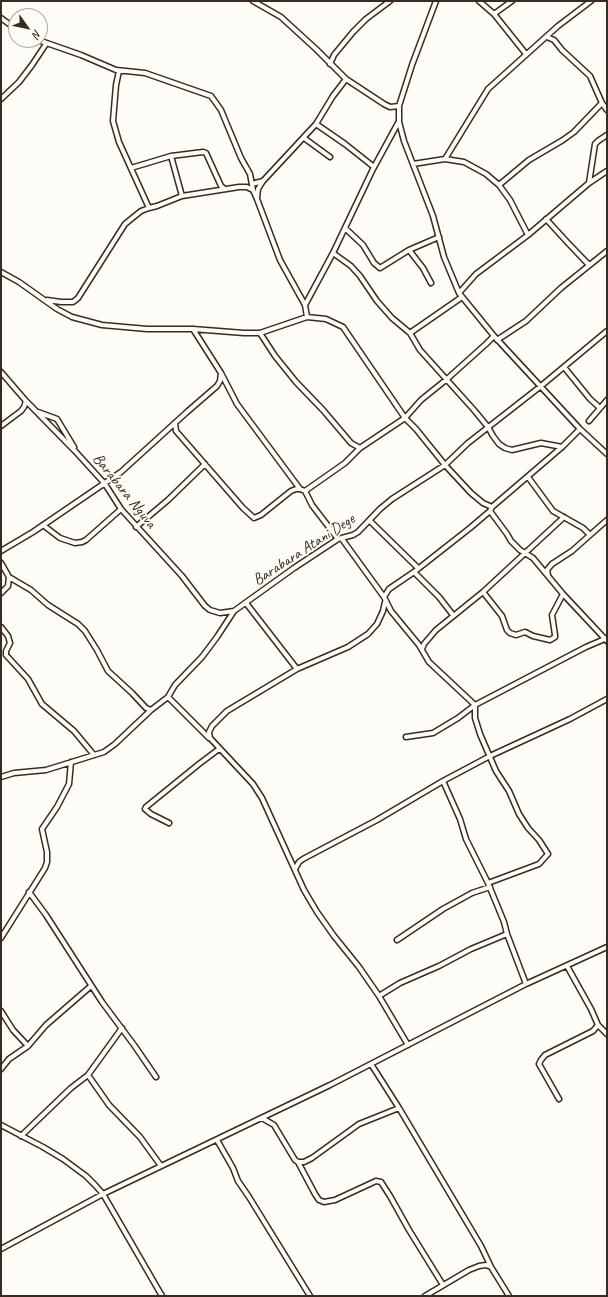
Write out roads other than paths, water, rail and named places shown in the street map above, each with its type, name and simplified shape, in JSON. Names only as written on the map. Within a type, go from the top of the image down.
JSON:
[{"type":"street","points":[[252,1],[281,17],[346,79],[384,104],[390,106],[400,106]]},
{"type":"street","points":[[330,64],[334,55],[353,32],[366,19],[390,1]]},
{"type":"street","points":[[305,305],[346,228],[374,167],[398,122],[400,106],[412,66],[436,1]]},
{"type":"street","points":[[479,1],[494,14],[526,54]]},
{"type":"street","points":[[494,14],[512,1]]},
{"type":"street","points":[[445,159],[488,89],[558,26],[591,1]]},
{"type":"street","points":[[547,37],[554,40],[562,50],[590,76],[602,103],[607,110]]},
{"type":"street","points":[[48,45],[81,55],[119,71],[145,73],[211,96],[221,110],[241,158],[250,174],[253,190],[280,260],[305,305],[308,316]]},
{"type":"street","points":[[1,99],[19,82],[43,48]]},
{"type":"street","points":[[119,71],[116,85],[113,121],[119,142],[149,208]]},
{"type":"street","points":[[257,199],[258,189],[263,181],[316,124],[333,96],[346,79]]},
{"type":"street","points":[[499,185],[529,160],[574,132],[602,103]]},
{"type":"street","points":[[398,122],[433,216],[444,257],[460,295],[497,340],[580,430],[607,454]]},
{"type":"street","points":[[316,124],[345,144],[374,167]]},
{"type":"street","points":[[589,183],[595,144],[607,135]]},
{"type":"street","points":[[304,138],[330,157]]},
{"type":"street","points":[[131,168],[171,156],[203,152],[206,153],[221,186],[225,189]]},
{"type":"street","points":[[171,156],[182,196]]},
{"type":"street","points":[[413,164],[445,159],[464,162],[486,174],[499,185],[513,205],[528,235]]},
{"type":"street","points":[[410,334],[460,295],[476,274],[528,235],[589,183],[607,170]]},
{"type":"street","points":[[252,184],[263,181]]},
{"type":"street","points":[[47,300],[73,302],[78,298],[125,224],[141,211],[182,196],[247,187],[253,190]]},
{"type":"street","points":[[546,219],[589,265]]},
{"type":"street","points":[[346,228],[363,245],[380,268],[409,250],[439,237]]},
{"type":"street","points":[[409,250],[423,268],[431,283]]},
{"type":"street","points":[[497,340],[531,317],[561,288],[607,251]]},
{"type":"street","points":[[333,253],[351,266],[360,276],[377,301],[392,318],[410,334],[420,350],[488,427],[499,444],[512,450],[541,443],[562,447]]},
{"type":"street","points":[[1,272],[47,300],[57,309],[72,317],[102,325],[147,329],[193,329],[260,333],[308,316],[326,319],[343,327],[405,418],[471,493],[491,509],[511,541],[525,554],[533,558],[563,594],[606,639],[579,650],[475,705],[458,718],[433,733],[406,737]]},
{"type":"street","points":[[193,329],[221,373],[237,404],[312,505],[340,539],[384,599],[391,611],[422,649],[429,662],[475,705],[475,718],[480,734],[496,771],[509,791],[519,814],[548,854],[539,864],[489,885],[443,908],[397,940]]},
{"type":"street","name":"Barabara Atani Dege","points":[[234,611],[294,568],[340,539],[358,532],[392,499],[445,465],[488,427],[541,386],[607,331]]},
{"type":"street","points":[[260,333],[296,382],[323,410],[351,443],[360,448]]},
{"type":"street","points":[[174,423],[176,430],[243,508],[254,518],[291,491],[296,489],[302,490],[345,463],[360,448],[405,418],[421,400],[447,380],[494,336]]},
{"type":"street","points":[[564,367],[590,399],[600,408]]},
{"type":"street","name":"Barabara Nguva","points":[[1,372],[26,401],[105,484],[121,509],[182,576],[205,606],[210,610],[220,613],[234,611]]},
{"type":"street","points":[[1,551],[43,525],[121,472],[168,428],[217,386],[220,381],[221,373]]},
{"type":"street","points":[[589,421],[607,400]]},
{"type":"street","points":[[1,426],[24,408],[26,401]]},
{"type":"street","points":[[37,411],[57,419],[61,423],[75,451]]},
{"type":"street","points":[[168,428],[176,430]]},
{"type":"street","points":[[210,738],[209,732],[212,726],[227,711],[297,669],[348,647],[368,634],[378,624],[383,611],[384,599],[389,589],[414,572],[491,509],[580,430]]},
{"type":"street","points":[[136,527],[168,500],[205,464]]},
{"type":"street","points":[[528,477],[553,511],[583,528],[590,535]]},
{"type":"street","points":[[43,525],[60,538],[75,543],[82,542],[121,509]]},
{"type":"street","points":[[422,649],[436,630],[483,592],[564,517]]},
{"type":"street","points":[[549,577],[547,570],[552,564],[572,550],[607,520]]},
{"type":"street","points":[[370,521],[418,568]]},
{"type":"street","points":[[1,562],[10,577],[31,590],[48,605],[78,624],[85,631],[98,650],[108,670],[146,708],[151,710]]},
{"type":"street","points":[[414,572],[454,614]]},
{"type":"street","points":[[1,593],[8,586],[10,577]]},
{"type":"street","points":[[483,592],[502,616],[507,630],[516,635],[525,632],[532,636],[550,640],[555,637],[552,616],[563,594]]},
{"type":"street","points":[[246,603],[297,669]]},
{"type":"street","points":[[1,777],[14,773],[46,770],[104,752],[115,744],[151,710],[168,697],[175,685],[214,642],[234,611]]},
{"type":"street","points":[[1,627],[8,636],[10,643],[6,651],[6,655],[28,679],[42,704],[74,731],[94,755]]},
{"type":"street","points":[[168,697],[210,738],[253,784],[262,798],[304,890],[334,936],[359,967],[379,996],[408,1045]]},
{"type":"street","points":[[292,863],[298,862],[312,853],[377,820],[443,781],[490,756],[570,719],[607,699]]},
{"type":"street","points":[[169,823],[151,814],[145,809],[219,749]]},
{"type":"street","points":[[1,938],[45,868],[47,862],[42,829],[57,807],[69,784],[71,762]]},
{"type":"street","points":[[443,781],[460,819],[466,839],[489,885],[526,984]]},
{"type":"street","points":[[295,870],[298,862]]},
{"type":"street","points":[[29,892],[46,915],[91,986],[156,1077]]},
{"type":"street","points":[[379,996],[400,983],[439,966],[471,949],[507,934]]},
{"type":"street","points":[[1,1249],[102,1194],[330,1085],[526,984],[607,947]]},
{"type":"street","points":[[567,966],[598,1024],[607,1034]]},
{"type":"street","points":[[1,1069],[9,1059],[28,1046],[46,1025],[91,986]]},
{"type":"street","points":[[1,1011],[13,1030],[28,1046]]},
{"type":"street","points":[[559,1099],[539,1064],[541,1060],[550,1052],[593,1031],[598,1024]]},
{"type":"street","points":[[21,1136],[57,1101],[88,1075],[122,1028]]},
{"type":"street","points":[[371,1064],[399,1108],[509,1296]]},
{"type":"street","points":[[88,1075],[109,1105],[140,1137],[161,1166]]},
{"type":"street","points":[[298,1162],[304,1162],[312,1158],[359,1124],[399,1108]]},
{"type":"street","points":[[272,1122],[274,1112]]},
{"type":"street","points":[[262,1118],[272,1122],[292,1155],[298,1162],[319,1200],[324,1202],[335,1200],[372,1183],[380,1182],[390,1196],[442,1285]]},
{"type":"street","points":[[1,1125],[43,1147],[75,1167],[86,1176],[102,1194],[162,1296]]},
{"type":"street","points":[[217,1140],[234,1168],[238,1181],[309,1296]]},
{"type":"street","points":[[425,1296],[469,1270],[486,1265],[491,1267]]}]
